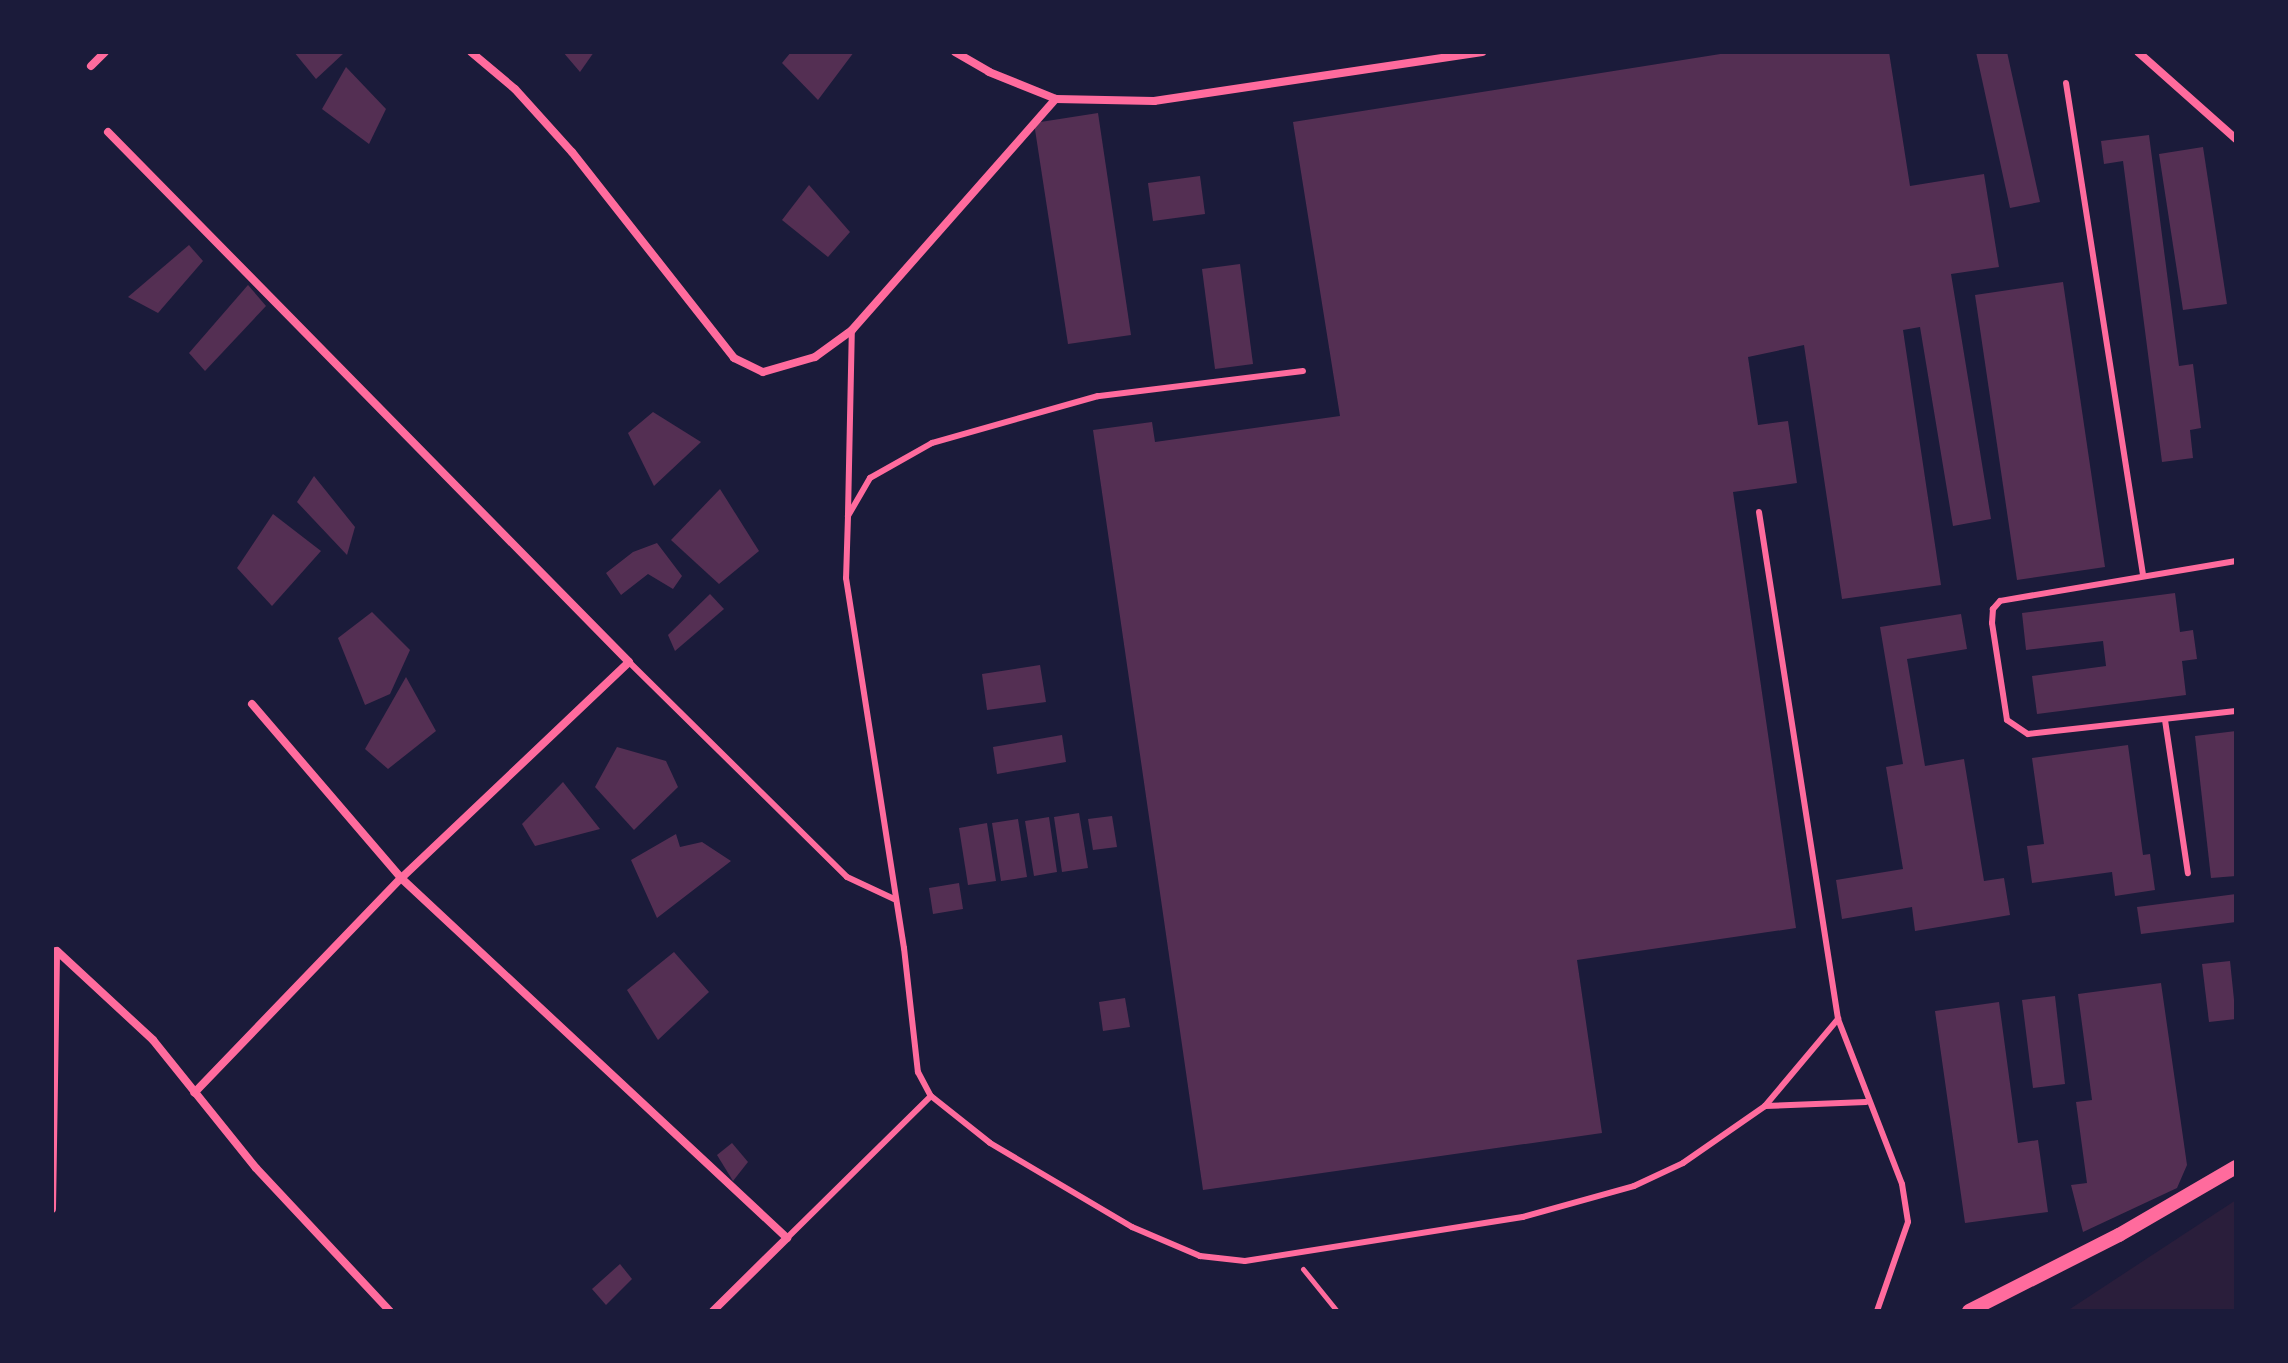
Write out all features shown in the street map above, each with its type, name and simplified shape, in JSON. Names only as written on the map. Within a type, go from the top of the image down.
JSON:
[{"type":"street","points":[[91,66],[105,52]]},
{"type":"street","points":[[471,52],[515,89],[572,152],[734,358],[763,372],[815,357],[852,330],[1056,99]]},
{"type":"street","points":[[955,52],[989,72],[1056,99],[1154,101],[1482,52]]},
{"type":"street","points":[[2138,52],[2236,139]]},
{"type":"street","points":[[108,132],[629,662],[401,878],[194,1093]]},
{"type":"street","points":[[252,704],[401,878],[787,1238],[713,1311]]},
{"type":"street","points":[[54,950],[153,1040],[194,1093],[390,1311]]},
{"type":"street","points":[[52,1209],[54,950]]},
{"type":"street","points":[[1969,1311],[2119,1235],[2236,1167]]},
{"type":"lane","points":[[2066,83],[2143,575]]},
{"type":"lane","points":[[852,330],[846,578],[918,1072],[931,1096],[990,1143],[1132,1227],[1200,1256],[1245,1261],[1294,1254],[1523,1217],[1634,1186],[1683,1163],[1765,1106],[1838,1019]]},
{"type":"lane","points":[[848,516],[870,478],[932,443],[1098,396],[1303,371]]},
{"type":"lane","points":[[1759,512],[1838,1019],[1866,1102],[1902,1184],[1908,1222],[1877,1311]]},
{"type":"lane","points":[[2236,561],[2000,601],[1993,609],[1992,623],[2007,720],[2028,734],[2236,711]]},
{"type":"lane","points":[[629,662],[847,877],[894,899]]},
{"type":"lane","points":[[2165,720],[2188,873]]},
{"type":"lane","points":[[787,1238],[931,1096]]},
{"type":"lane","points":[[1765,1106],[1866,1102]]},
{"type":"path","points":[[1294,1254],[1337,1311]]},
{"type":"shaded area","points":[[2236,1200],[2236,1311],[2067,1311]]},
{"type":"building","points":[[294,52],[345,52],[316,79]]},
{"type":"building","points":[[563,52],[594,52],[580,72]]},
{"type":"building","points":[[791,52],[854,52],[818,100],[782,63]]},
{"type":"building","points":[[1733,52],[1889,52],[1910,186],[1984,174],[1999,267],[1951,274],[1991,519],[1953,526],[1920,327],[1903,330],[1941,585],[1842,599],[1804,345],[1748,357],[1758,425],[1788,421],[1797,483],[1733,492],[1796,928],[1577,960],[1602,1133],[1203,1190],[1093,430],[1152,422],[1155,442],[1340,416],[1293,122]]},
{"type":"building","points":[[1976,52],[2007,52],[2040,202],[2010,208]]},
{"type":"building","points":[[346,67],[386,109],[369,144],[322,109]]},
{"type":"building","points":[[1098,113],[1131,335],[1068,344],[1034,123]]},
{"type":"building","points":[[2149,135],[2179,366],[2193,364],[2201,428],[2190,430],[2193,458],[2162,462],[2123,161],[2104,164],[2101,141]]},
{"type":"building","points":[[2203,147],[2227,304],[2183,310],[2159,154]]},
{"type":"building","points":[[1200,176],[1205,214],[1153,221],[1148,183]]},
{"type":"building","points":[[809,185],[850,232],[828,257],[782,220]]},
{"type":"building","points":[[189,245],[203,261],[158,313],[128,297]]},
{"type":"building","points":[[1240,264],[1253,364],[1215,369],[1202,269]]},
{"type":"building","points":[[2063,282],[2105,567],[2017,580],[1975,295]]},
{"type":"building","points":[[248,285],[266,306],[205,371],[189,353]]},
{"type":"building","points":[[653,412],[701,442],[654,486],[628,433]]},
{"type":"building","points":[[314,476],[355,527],[347,555],[297,502]]},
{"type":"building","points":[[720,489],[759,551],[719,584],[671,540]]},
{"type":"building","points":[[273,514],[321,551],[272,606],[237,568]]},
{"type":"building","points":[[657,543],[682,576],[673,589],[648,574],[621,595],[606,573],[633,552]]},
{"type":"building","points":[[2175,593],[2180,632],[2193,630],[2197,659],[2182,661],[2186,695],[2037,714],[2032,676],[2106,666],[2103,641],[2026,650],[2022,613]]},
{"type":"building","points":[[710,594],[724,609],[675,651],[668,635]]},
{"type":"building","points":[[372,612],[410,650],[390,694],[365,705],[338,638]]},
{"type":"building","points":[[1961,614],[1967,649],[1907,659],[1925,766],[1964,759],[1984,881],[2004,878],[2010,915],[1915,931],[1912,907],[1842,919],[1836,880],[1903,869],[1886,767],[1903,764],[1880,627]]},
{"type":"building","points":[[1040,665],[1046,702],[987,710],[982,674]]},
{"type":"building","points":[[406,677],[436,731],[388,769],[365,749]]},
{"type":"building","points":[[2236,731],[2236,876],[2211,878],[2195,736]]},
{"type":"building","points":[[1062,735],[1066,762],[997,774],[993,747]]},
{"type":"building","points":[[2128,745],[2143,855],[2150,854],[2155,890],[2115,896],[2112,872],[2032,883],[2027,846],[2044,844],[2032,758]]},
{"type":"building","points":[[617,747],[666,761],[678,787],[634,830],[595,787]]},
{"type":"building","points":[[563,782],[600,829],[535,846],[522,824]]},
{"type":"building","points":[[1079,813],[1088,868],[1062,872],[1054,817]]},
{"type":"building","points":[[1112,816],[1117,847],[1093,850],[1088,819]]},
{"type":"building","points":[[1049,817],[1057,872],[1034,876],[1025,821]]},
{"type":"building","points":[[1018,819],[1027,877],[1001,881],[992,823]]},
{"type":"building","points":[[987,823],[996,881],[968,885],[959,828]]},
{"type":"building","points":[[676,834],[680,847],[702,842],[731,861],[657,918],[631,860]]},
{"type":"building","points":[[959,883],[963,909],[933,914],[929,888]]},
{"type":"building","points":[[2236,894],[2236,922],[2141,934],[2137,907]]},
{"type":"building","points":[[674,952],[709,992],[658,1040],[627,990]]},
{"type":"building","points":[[2230,961],[2236,1019],[2209,1022],[2202,964]]},
{"type":"building","points":[[2161,983],[2187,1165],[2177,1188],[2083,1232],[2071,1185],[2087,1183],[2076,1102],[2092,1100],[2078,994]]},
{"type":"building","points":[[2055,996],[2065,1084],[2033,1088],[2022,1000]]},
{"type":"building","points":[[1125,998],[1130,1027],[1103,1031],[1099,1002]]},
{"type":"building","points":[[1999,1002],[2018,1143],[2038,1140],[2048,1212],[1965,1223],[1935,1011]]},
{"type":"building","points":[[732,1143],[748,1162],[733,1181],[717,1155]]},
{"type":"building","points":[[620,1264],[632,1279],[606,1305],[592,1289]]}]
